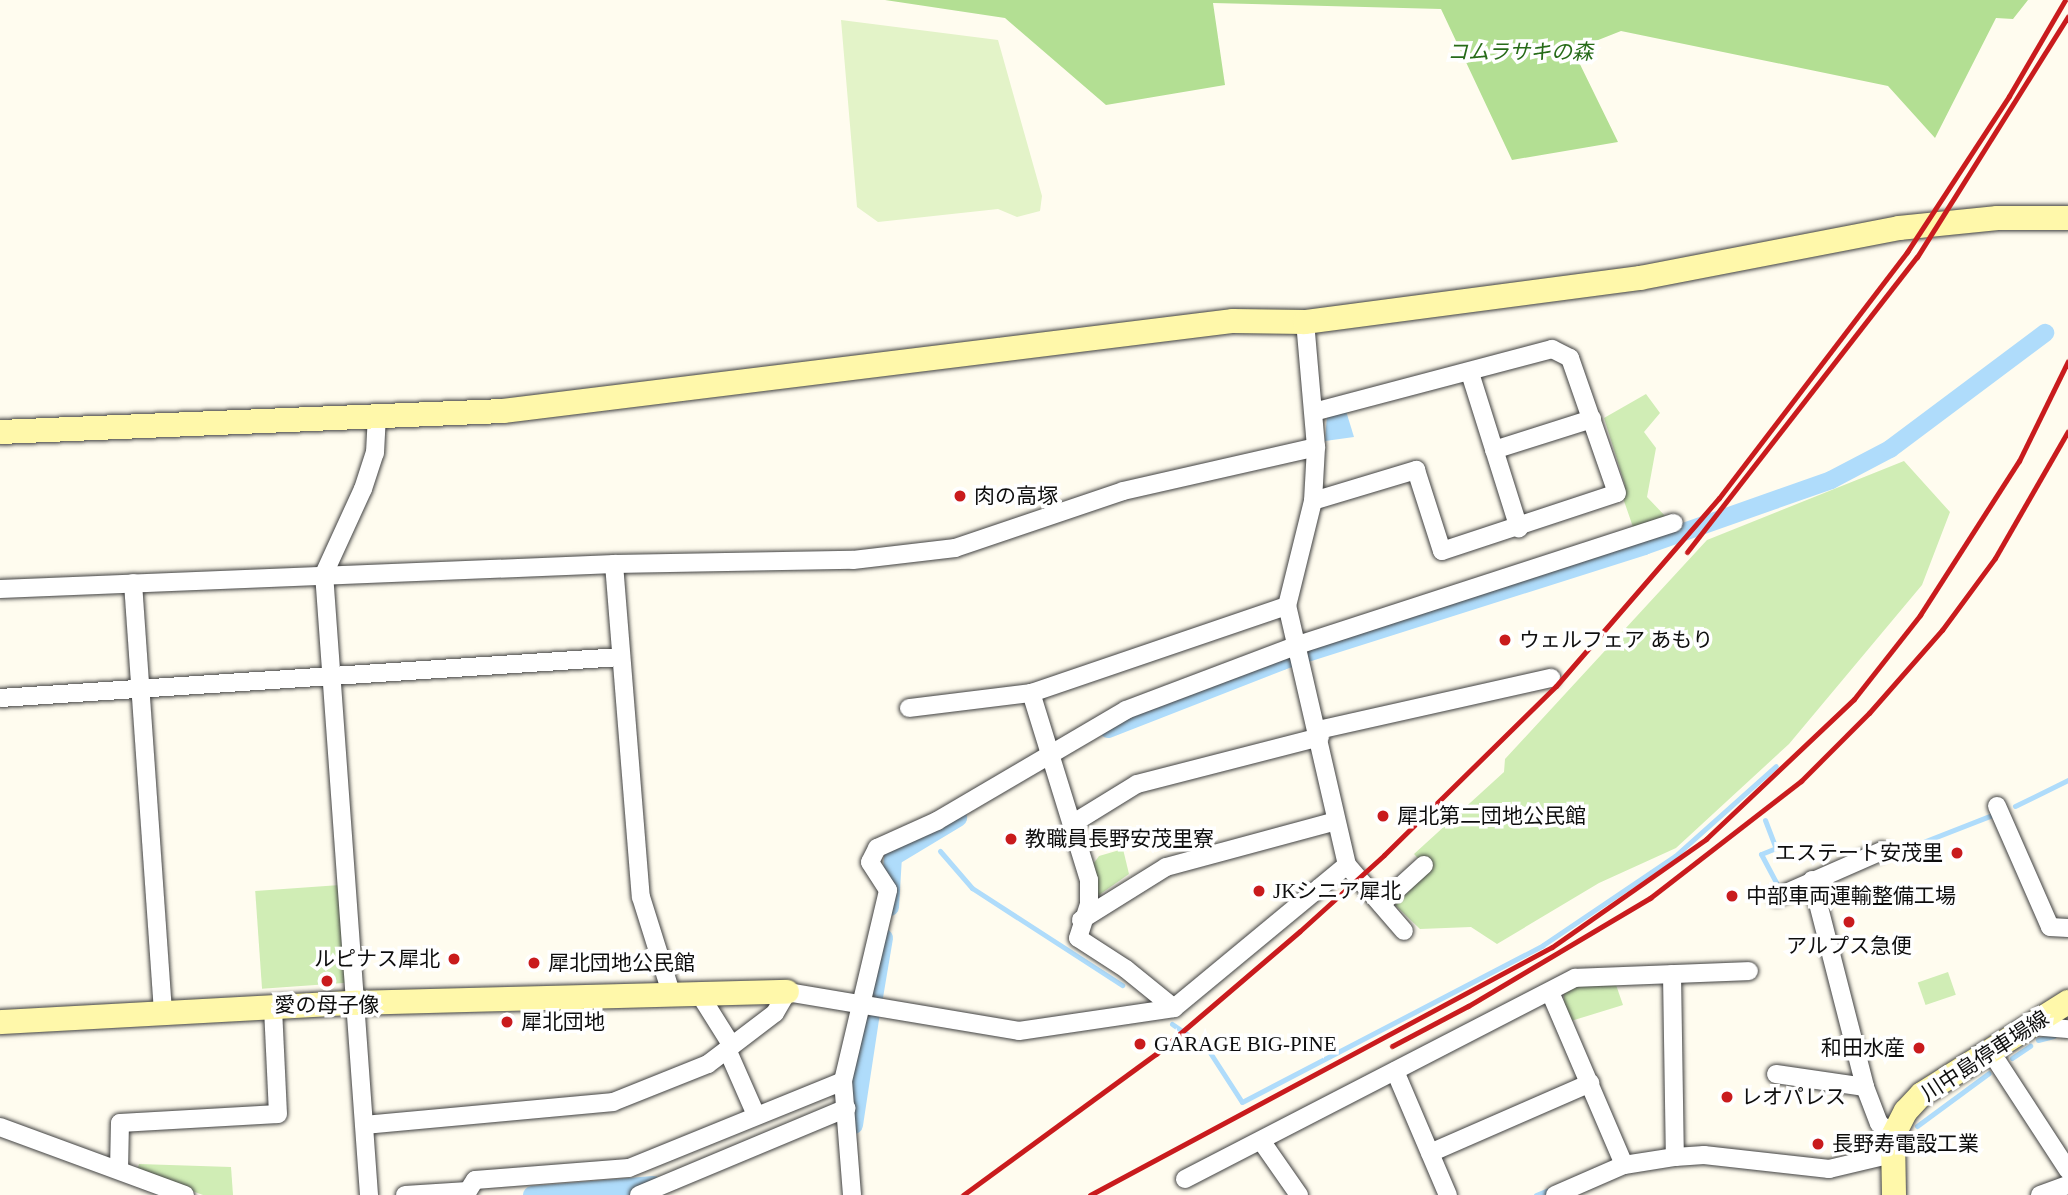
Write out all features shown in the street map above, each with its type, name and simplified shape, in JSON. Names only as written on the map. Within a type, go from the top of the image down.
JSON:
[{"type":"street","points":[[0,432],[503,411],[1233,321],[1305,321],[1640,278],[1899,228],[1997,218],[2068,218]]},
{"type":"street","points":[[1305,321],[1316,447],[1313,501],[1287,606],[1307,678],[1347,865],[1404,930]]},
{"type":"street","points":[[1313,501],[1416,470],[1442,551],[1519,528],[1617,493],[1570,358],[1552,349],[1470,373],[1314,412]]},
{"type":"street","points":[[1470,373],[1519,528]]},
{"type":"street","points":[[369,1195],[324,574],[363,489],[375,453],[377,418]]},
{"type":"street","points":[[1494,450],[1592,419]]},
{"type":"street","points":[[0,589],[614,564],[853,560],[955,548],[1123,491],[1316,447]]},
{"type":"street","points":[[852,1195],[843,1081],[865,1002],[888,890],[870,862],[870,855],[891,839],[937,821],[1126,710],[1298,645],[1674,523]]},
{"type":"street","points":[[614,564],[641,897],[672,996]]},
{"type":"street","points":[[133,583],[143,690],[163,1014]]},
{"type":"street","points":[[909,708],[1031,693],[1287,606]]},
{"type":"street","points":[[0,698],[331,680],[620,657]]},
{"type":"street","points":[[1072,824],[1137,784],[1319,734],[1551,678]]},
{"type":"street","points":[[1031,693],[1089,880],[1088,904],[1081,920],[1078,938],[1126,969],[1174,1008]]},
{"type":"street","points":[[1997,806],[2050,927],[2068,929]]},
{"type":"street","points":[[1081,920],[1166,867],[1336,821]]},
{"type":"street","points":[[1777,897],[1882,851]]},
{"type":"street","points":[[0,1022],[355,1003],[787,992],[865,1002],[1019,1031],[1174,1008],[1347,865]]},
{"type":"street","points":[[1381,904],[1424,865]]},
{"type":"street","points":[[1812,880],[1865,1087],[1879,1123],[1893,1145],[1894,1195]]},
{"type":"street","points":[[1185,1179],[1262,1142],[1575,978],[1749,971]]},
{"type":"street","points":[[1672,974],[1675,1157]]},
{"type":"street","points":[[365,1125],[613,1102],[708,1064],[775,1013],[787,992]]},
{"type":"street","points":[[1550,992],[1624,1165]]},
{"type":"street","points":[[700,995],[729,1047],[757,1115]]},
{"type":"street","name":"川中島停車場線","points":[[1893,1145],[1906,1111],[1922,1094],[2068,1002]]},
{"type":"street","points":[[119,1170],[120,1123],[278,1114],[273,1009]]},
{"type":"street","points":[[2032,1026],[2068,1029]]},
{"type":"street","points":[[1991,1052],[2068,1170]]},
{"type":"street","points":[[1395,1071],[1448,1195]]},
{"type":"street","points":[[1776,1074],[1865,1087]]},
{"type":"street","points":[[405,1195],[468,1191],[475,1180],[629,1168],[843,1081]]},
{"type":"street","points":[[1430,1153],[1590,1083]]},
{"type":"street","points":[[639,1195],[847,1108]]},
{"type":"street","points":[[0,1127],[185,1195]]},
{"type":"street","points":[[1262,1142],[1299,1195]]},
{"type":"street","points":[[1555,1195],[1624,1165],[1675,1157],[1703,1155],[1829,1169],[1893,1145]]},
{"type":"street","points":[[2040,1195],[2068,1185]]},
{"type":"green space","name":"コムラサキの森","points":[[885,0],[2028,0],[2013,19],[1996,18],[1935,138],[1888,86],[1621,31],[1573,50],[1618,142],[1512,160],[1441,9],[1213,3],[1225,85],[1106,105],[1005,18]]},
{"type":"green space","points":[[841,20],[998,40],[1042,196],[1040,211],[1017,217],[998,209],[878,222],[857,207]]},
{"type":"green space","points":[[1646,394],[1660,413],[1644,432],[1656,448],[1647,497],[1667,518],[1633,527],[1624,501],[1625,485],[1604,418]]},
{"type":"green space","points":[[1904,461],[1950,512],[1922,585],[1789,744],[1676,848],[1599,883],[1497,944],[1471,927],[1420,929],[1395,905],[1429,871],[1414,854],[1504,772],[1505,759],[1707,540]]},
{"type":"green space","points":[[1123,849],[1129,874],[1099,895],[1093,888],[1094,863],[1099,856]]},
{"type":"green space","points":[[340,885],[347,983],[262,989],[255,891]]},
{"type":"green space","points":[[1948,972],[1956,995],[1926,1005],[1918,982]]},
{"type":"green space","points":[[1615,982],[1623,1005],[1571,1021],[1564,1005],[1564,990],[1578,983]]},
{"type":"green space","points":[[139,1164],[231,1167],[233,1195],[203,1195],[137,1171]]},
{"type":"water","points":[[1346,411],[1354,437],[1325,441],[1327,415]]},
{"type":"waterway","points":[[1108,729],[1282,661],[1644,546],[1831,480],[1890,449],[2045,333]]},
{"type":"waterway","points":[[1172,1024],[1207,1048],[1242,1102],[1543,945],[1675,856],[1776,766]]},
{"type":"waterway","points":[[2015,806],[2068,780]]},
{"type":"waterway","points":[[1895,853],[1990,816]]},
{"type":"waterway","points":[[890,907],[893,857],[958,818]]},
{"type":"waterway","points":[[1765,820],[1776,848],[1761,854],[1780,889]]},
{"type":"waterway","points":[[940,851],[972,888],[1122,985]]},
{"type":"waterway","points":[[874,997],[884,938]]},
{"type":"waterway","points":[[854,1125],[871,1012]]},
{"type":"waterway","points":[[2038,1040],[2054,1036]]},
{"type":"waterway","points":[[2012,1058],[2030,1046]]},
{"type":"waterway","points":[[1917,1126],[1989,1073]]},
{"type":"waterway","points":[[532,1195],[654,1185]]},
{"type":"waterway","points":[[1536,1195],[1553,1188]]},
{"type":"railway","points":[[963,1195],[1156,1054],[1300,931],[1384,855],[1556,686],[1719,498],[1907,252],[2009,96],[2065,0]]},
{"type":"railway","points":[[1687,552],[1917,257],[2068,16]]},
{"type":"railway","points":[[1090,1195],[1552,947],[1706,839],[1854,699],[1920,615],[2019,461],[2068,361]]},
{"type":"railway","points":[[1392,1046],[1468,1006],[1650,898],[1801,781],[1869,713],[1942,630],[1995,558],[2068,431]]},
{"type":"place","name":"肉の高塚","points":[[960,496]]},
{"type":"place","name":"ウェルフェア あもり","points":[[1505,640]]},
{"type":"place","name":"犀北第二団地公民館","points":[[1383,816]]},
{"type":"place","name":"教職員長野安茂里寮","points":[[1011,839]]},
{"type":"place","name":"エステート安茂里","points":[[1957,853]]},
{"type":"place","name":"JKシニア犀北","points":[[1259,891]]},
{"type":"place","name":"中部車両運輸整備工場","points":[[1732,896]]},
{"type":"place","name":"アルプス急便","points":[[1849,922]]},
{"type":"place","name":"ルピナス犀北","points":[[454,959]]},
{"type":"place","name":"犀北団地公民館","points":[[534,963]]},
{"type":"place","name":"愛の母子像","points":[[327,981]]},
{"type":"place","name":"犀北団地","points":[[507,1022]]},
{"type":"place","name":"GARAGE BIG-PINE","points":[[1140,1044]]},
{"type":"place","name":"和田水産","points":[[1919,1048]]},
{"type":"place","name":"レオパレス","points":[[1727,1097]]},
{"type":"place","name":"長野寿電設工業","points":[[1818,1144]]}]
